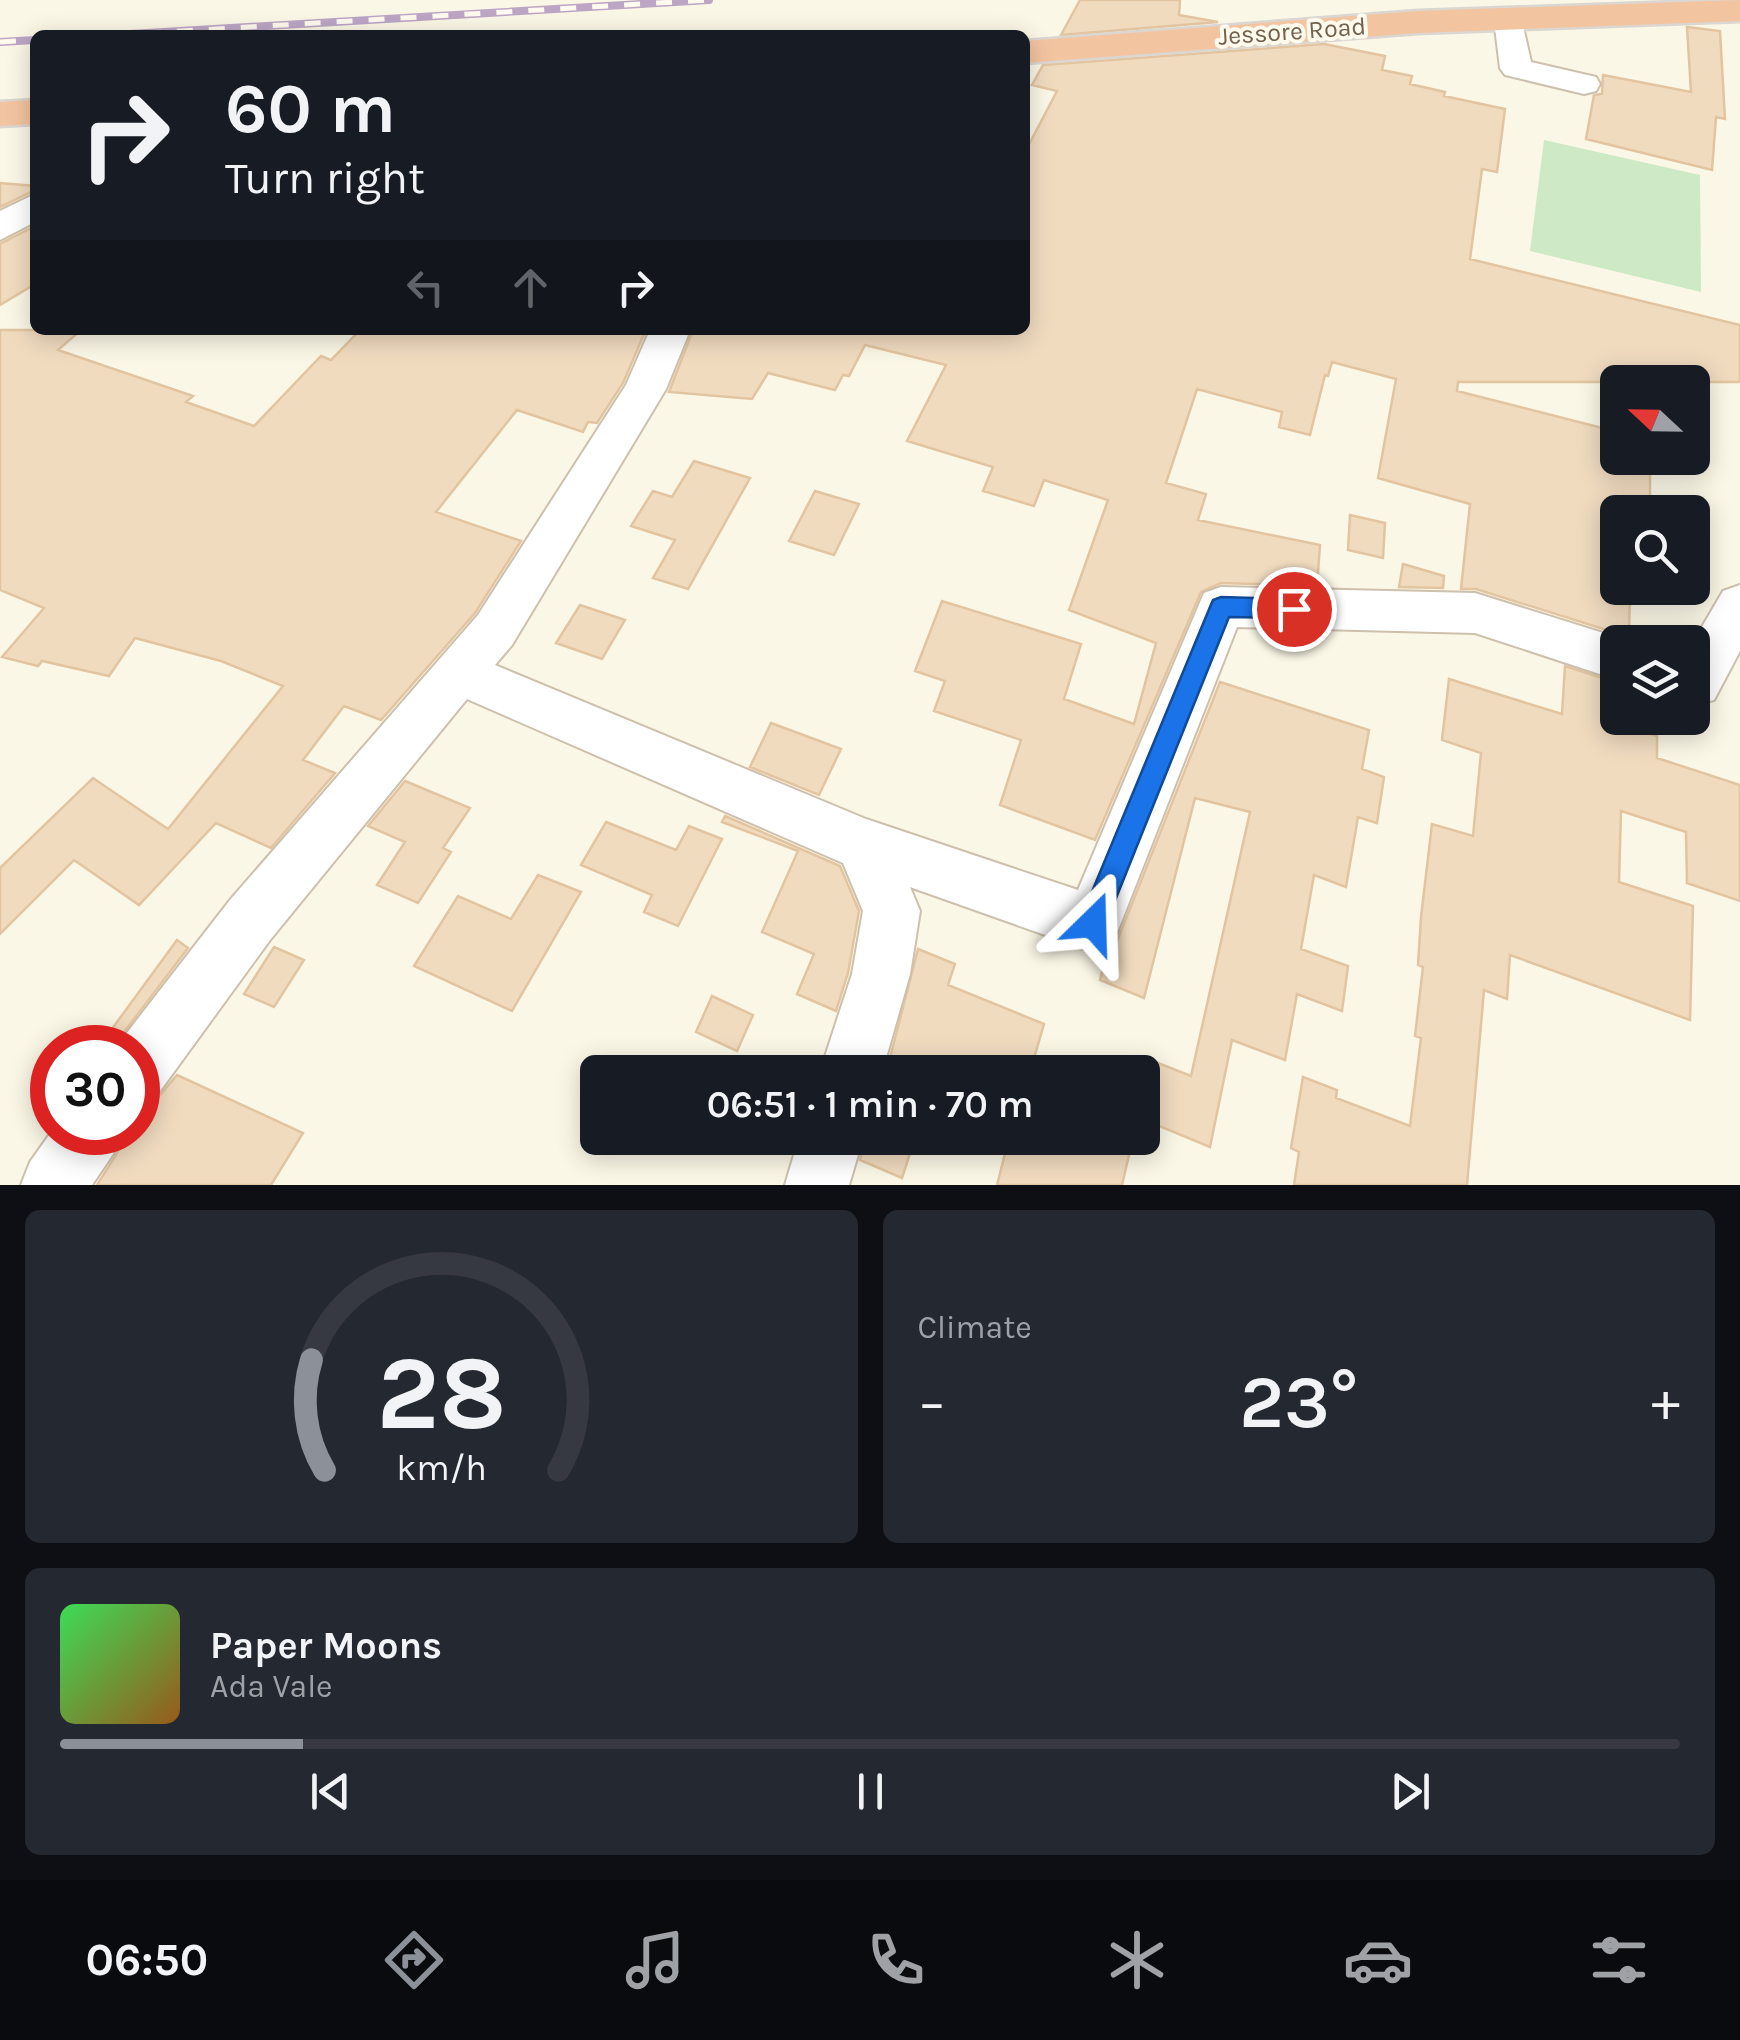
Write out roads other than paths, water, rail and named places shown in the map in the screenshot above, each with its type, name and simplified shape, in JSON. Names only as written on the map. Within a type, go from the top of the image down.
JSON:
[{"type":"highway","name":"Jessore Road","points":[[1030,52],[1509,18],[1740,10]]},
{"type":"highway","points":[[0,114],[30,112]]},
{"type":"street","points":[[1509,18],[1516,68],[1584,84]]},
{"type":"street","points":[[0,228],[30,208]]},
{"type":"street","points":[[160,1040],[250,920],[496,630],[645,390],[668,335]]},
{"type":"street","points":[[1710,659],[1740,605]]},
{"type":"street","points":[[460,673],[862,844],[1093,923],[1221,607],[1476,613],[1600,653]]},
{"type":"street","points":[[856,1055],[881,974],[892,911],[862,844]]},
{"type":"street","points":[[52,1185],[74,1155]]},
{"type":"street","points":[[817,1185],[826,1155]]},
{"type":"railway","points":[[198,30],[709,0]]},
{"type":"railway","points":[[0,42],[30,40]]}]
